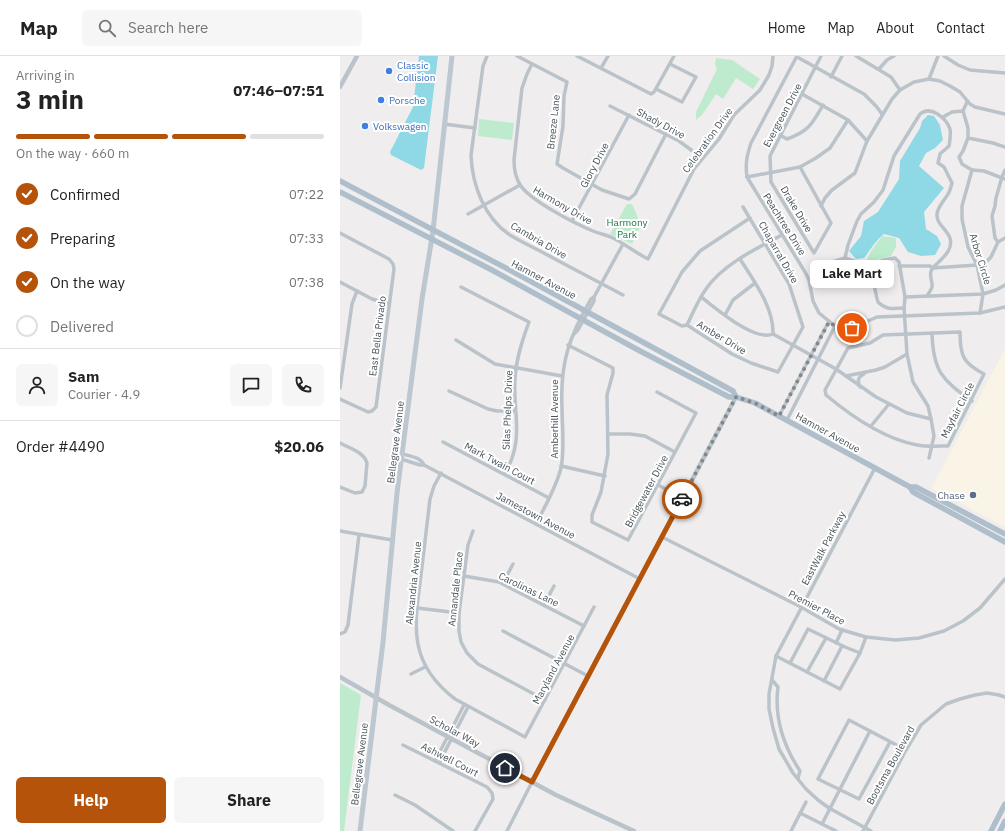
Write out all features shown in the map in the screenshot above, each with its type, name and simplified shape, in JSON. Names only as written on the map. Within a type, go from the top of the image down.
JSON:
[{"type":"main road","name":"Bellegrave Avenue","points":[[360,831],[376,697],[392,540],[422,299],[432,240],[452,56]]},
{"type":"main road","name":"Hamner Avenue","points":[[340,181],[433,231],[522,276],[733,391],[736,397]]},
{"type":"main road","name":"Hamner Avenue","points":[[340,192],[729,397],[736,397],[755,403],[910,487],[916,487],[1005,534]]},
{"type":"main road","name":"Hamner Avenue","points":[[910,487],[913,492],[918,495],[1005,542]]},
{"type":"main road","points":[[918,495],[924,495],[944,506],[949,505]]},
{"type":"main road","points":[[991,831],[1005,804]]},
{"type":"main road","points":[[1000,831],[1005,821]]},
{"type":"street","points":[[340,87],[357,56]]},
{"type":"street","name":"Cambria Drive","points":[[488,56],[483,66],[471,155],[473,177],[477,192],[484,205],[490,214],[509,234],[623,295]]},
{"type":"street","points":[[517,56],[532,64]]},
{"type":"street","points":[[577,56],[651,94],[674,56]]},
{"type":"street","points":[[601,68],[608,56]]},
{"type":"street","name":"Celebration Drive","points":[[648,259],[694,170],[702,158],[719,139],[734,115],[760,90],[769,75],[773,56]]},
{"type":"street","name":"Evergreen Drive","points":[[771,172],[770,156],[821,56]]},
{"type":"street","points":[[831,77],[842,56]]},
{"type":"street","points":[[856,56],[891,77],[900,90]]},
{"type":"street","points":[[878,69],[886,58],[894,56]]},
{"type":"street","points":[[929,79],[938,56]]},
{"type":"street","points":[[944,56],[958,65],[970,70],[1005,73]]},
{"type":"street","points":[[848,120],[830,148],[816,158],[800,167],[747,177],[745,166],[752,143],[797,57],[864,94],[882,114]]},
{"type":"street","name":"Breeze Lane","points":[[532,64],[567,82],[564,96],[563,126],[557,164],[592,185]]},
{"type":"street","name":"Harmony Drive","points":[[532,64],[522,88],[514,160],[514,170],[520,185],[527,194],[572,221],[593,231],[614,238],[648,259]]},
{"type":"street","points":[[656,88],[682,102],[696,77],[670,64]]},
{"type":"street","points":[[821,206],[825,198],[832,190],[855,173],[867,141],[882,114],[900,90],[914,82],[929,79],[950,86],[960,92],[967,102],[975,106],[1005,114]]},
{"type":"street","points":[[802,94],[848,120],[867,141]]},
{"type":"street","points":[[967,102],[963,111],[968,128],[968,138],[959,157],[962,164],[972,170],[984,171],[1003,178]]},
{"type":"street","points":[[780,136],[787,139],[799,134],[811,126],[823,105]]},
{"type":"street","name":"Shady Drive","points":[[610,106],[680,141],[702,158]]},
{"type":"street","points":[[845,258],[857,220],[861,214],[874,202],[882,190],[894,156],[916,119],[922,112],[928,110],[942,118],[950,128],[951,136],[949,146],[940,154],[938,163],[944,167],[949,174],[952,183],[949,193],[939,208],[937,214],[939,222],[950,237],[949,248],[943,259],[930,272],[932,287],[927,296]]},
{"type":"street","points":[[942,118],[952,112],[963,111]]},
{"type":"street","name":"Glory Drive","points":[[572,221],[629,116]]},
{"type":"street","points":[[444,124],[475,128]]},
{"type":"street","points":[[592,185],[629,199],[635,194],[666,134]]},
{"type":"street","points":[[968,138],[1005,147]]},
{"type":"street","points":[[800,167],[821,206]]},
{"type":"street","name":"Arbor Circle","points":[[972,170],[962,206],[962,219],[968,247],[977,265],[983,294],[980,313]]},
{"type":"street","points":[[998,242],[995,238],[992,216],[1005,170]]},
{"type":"street","name":"Drake Drive","points":[[771,172],[771,182],[814,253],[831,224],[821,206]]},
{"type":"street","name":"Peachtree Drive","points":[[747,177],[809,280],[813,301],[818,313],[835,326]]},
{"type":"street","points":[[468,214],[520,185]]},
{"type":"street","name":"Chaparral Drive","points":[[743,207],[789,284],[803,327],[778,372]]},
{"type":"street","name":"Amber Drive","points":[[750,218],[700,251],[682,272],[659,314],[682,326],[687,325],[732,354],[751,363],[778,372]]},
{"type":"street","name":"East Bella Privado","points":[[340,233],[386,257],[392,262],[394,269],[376,405],[372,411],[363,411],[340,399]]},
{"type":"street","points":[[687,325],[706,288],[728,266],[782,235]]},
{"type":"street","points":[[904,308],[887,308],[878,302],[870,272],[871,267],[878,262],[894,258],[899,262],[899,266],[930,266],[933,268],[977,265],[986,262],[991,257],[998,242],[1005,238]]},
{"type":"street","name":"Amberhill Avenue","points":[[536,524],[549,498],[561,466],[563,438],[562,376],[568,345],[575,328],[594,301],[594,297],[601,283],[623,244]]},
{"type":"street","points":[[828,274],[836,261],[845,258],[871,267]]},
{"type":"street","points":[[740,259],[755,283],[766,305],[773,327],[773,334]]},
{"type":"street","name":"Mayfair Circle","points":[[899,266],[905,296],[904,308],[907,354],[913,382],[928,406],[934,436],[932,446],[948,446],[972,401],[984,374],[973,368],[964,359],[960,346],[960,332],[932,333]]},
{"type":"street","points":[[340,282],[377,302],[389,304]]},
{"type":"street","points":[[725,315],[733,300],[755,283]]},
{"type":"street","points":[[905,296],[983,294],[996,290],[1005,285]]},
{"type":"street","name":"Silas Phelps Drive","points":[[461,287],[529,322],[522,340],[516,368],[516,446],[504,474]]},
{"type":"street","points":[[340,388],[352,304],[357,291]]},
{"type":"street","points":[[701,297],[725,315],[754,333],[768,336],[773,334],[836,369],[861,388],[889,404],[907,413],[931,419]]},
{"type":"street","points":[[787,420],[835,326],[852,328],[877,317],[980,313],[1005,307]]},
{"type":"street","points":[[779,416],[829,322]]},
{"type":"street","points":[[929,458],[932,446],[917,445],[894,437],[856,419],[826,395],[825,390],[848,348],[870,343],[883,335],[932,333],[933,356],[938,370],[946,382],[972,401]]},
{"type":"street","points":[[456,340],[495,364],[562,376]]},
{"type":"street","points":[[561,466],[605,476],[609,434],[607,395],[609,382],[613,373],[613,368],[568,345]]},
{"type":"street","points":[[846,376],[865,373],[885,367],[907,354]]},
{"type":"street","points":[[861,388],[858,383],[859,378],[865,373]]},
{"type":"street","points":[[449,391],[488,409],[496,411],[516,411]]},
{"type":"street","name":"Bridgewater Drive","points":[[605,476],[602,492],[592,515],[592,522],[628,540],[696,413],[657,392]]},
{"type":"street","points":[[507,831],[736,397]]},
{"type":"street","points":[[871,426],[889,404]]},
{"type":"street","points":[[609,434],[645,436],[675,452]]},
{"type":"street","name":"Mark Twain Court","points":[[443,442],[549,498]]},
{"type":"street","points":[[340,443],[362,455],[366,460],[365,486],[362,492],[355,493],[340,487]]},
{"type":"street","name":"Jamestown Avenue","points":[[402,456],[441,473],[640,579]]},
{"type":"street","name":"EastWalk Parkway","points":[[871,831],[864,829],[818,800],[786,763],[779,749],[772,728],[769,709],[769,694],[776,656],[875,468]]},
{"type":"street","name":"Alexandria Avenue","points":[[441,473],[430,498],[416,620],[416,634],[425,667],[446,692],[455,700],[525,737]]},
{"type":"street","points":[[658,485],[683,498]]},
{"type":"street","name":"Annandale Place","points":[[473,530],[468,544],[459,613],[459,637],[464,648],[473,660],[482,667],[545,700]]},
{"type":"street","points":[[340,531],[392,540]]},
{"type":"street","points":[[342,634],[348,625],[359,535]]},
{"type":"street","name":"Premier Place","points":[[662,537],[801,607],[842,630],[866,637],[895,640],[919,638],[944,631],[963,621],[980,608],[1005,580]]},
{"type":"street","points":[[503,584],[513,564]]},
{"type":"street","name":"Carolinas Lane","points":[[464,576],[492,580],[503,584],[584,626]]},
{"type":"street","points":[[544,605],[554,586]]},
{"type":"street","name":"Maryland Avenue","points":[[525,737],[594,607]]},
{"type":"street","points":[[417,608],[459,613]]},
{"type":"street","points":[[790,663],[808,629],[860,653]]},
{"type":"street","points":[[503,630],[588,676]]},
{"type":"street","points":[[836,643],[842,630]]},
{"type":"street","points":[[776,656],[840,689],[860,653],[866,637]]},
{"type":"street","points":[[807,672],[826,638]]},
{"type":"street","points":[[824,681],[842,646]]},
{"type":"street","points":[[411,674],[425,667]]},
{"type":"street","name":"Scholar Way","points":[[340,677],[556,795],[628,830]]},
{"type":"street","name":"EastWalk Parkway","points":[[772,680],[778,687],[777,712],[780,728],[789,754],[800,771],[798,778]]},
{"type":"street","name":"Bootsma Boulevard","points":[[864,829],[921,725],[946,704],[975,695],[987,694],[1005,697]]},
{"type":"street","points":[[437,762],[466,706]]},
{"type":"street","points":[[890,742],[860,799],[838,790],[818,779],[849,720],[906,750]]},
{"type":"street","points":[[822,824],[838,790],[870,731]]},
{"type":"street","name":"Ashwell Court","points":[[403,745],[487,787],[492,793],[493,799],[475,831]]},
{"type":"street","points":[[395,795],[415,806],[453,831]]},
{"type":"street","points":[[791,831],[806,802]]},
{"type":"street","points":[[800,813],[836,831]]},
{"type":"shaded area","points":[[1005,349],[1005,527],[960,503],[957,498],[951,494],[944,495],[931,489]]},
{"type":"green space","points":[[716,58],[732,60],[760,79],[753,89],[736,78],[723,99],[716,94],[702,115],[696,120],[696,112],[717,69],[715,65]]},
{"type":"green space","points":[[479,119],[514,123],[512,140],[478,136]]},
{"type":"green space","name":"Harmony Park","points":[[627,204],[632,204],[641,225],[632,244],[610,234]]},
{"type":"green space","points":[[882,236],[896,238],[896,247],[891,256],[878,259],[871,265],[865,264],[871,251]]},
{"type":"green space","points":[[340,683],[361,695],[344,831],[340,831]]},
{"type":"water","points":[[419,56],[438,56],[424,168],[421,170],[391,155],[390,152],[413,107]]},
{"type":"water","points":[[928,115],[934,116],[940,125],[943,140],[935,148],[926,153],[919,166],[944,188],[924,212],[926,229],[937,236],[941,244],[935,255],[921,256],[908,252],[899,238],[884,234],[864,258],[856,259],[849,251],[861,236],[864,221],[878,212],[899,179],[900,161],[920,128],[922,121]]},
{"type":"water","points":[[849,265],[854,267],[862,276],[862,282],[859,282],[855,278],[844,276],[844,269]]},
{"type":"way so far","points":[[682,499],[736,397],[755,403],[779,416],[829,322],[835,326],[852,328]]},
{"type":"place","name":"Classic Collision","points":[[389,71]]},
{"type":"place","name":"Porsche","points":[[381,100]]},
{"type":"place","name":"Volkswagen","points":[[365,126]]},
{"type":"place","name":"Lake Mart","points":[[852,328]]},
{"type":"place","name":"Chase","points":[[973,495]]},
{"type":"route","points":[[505,768],[532,782],[682,499]]}]
